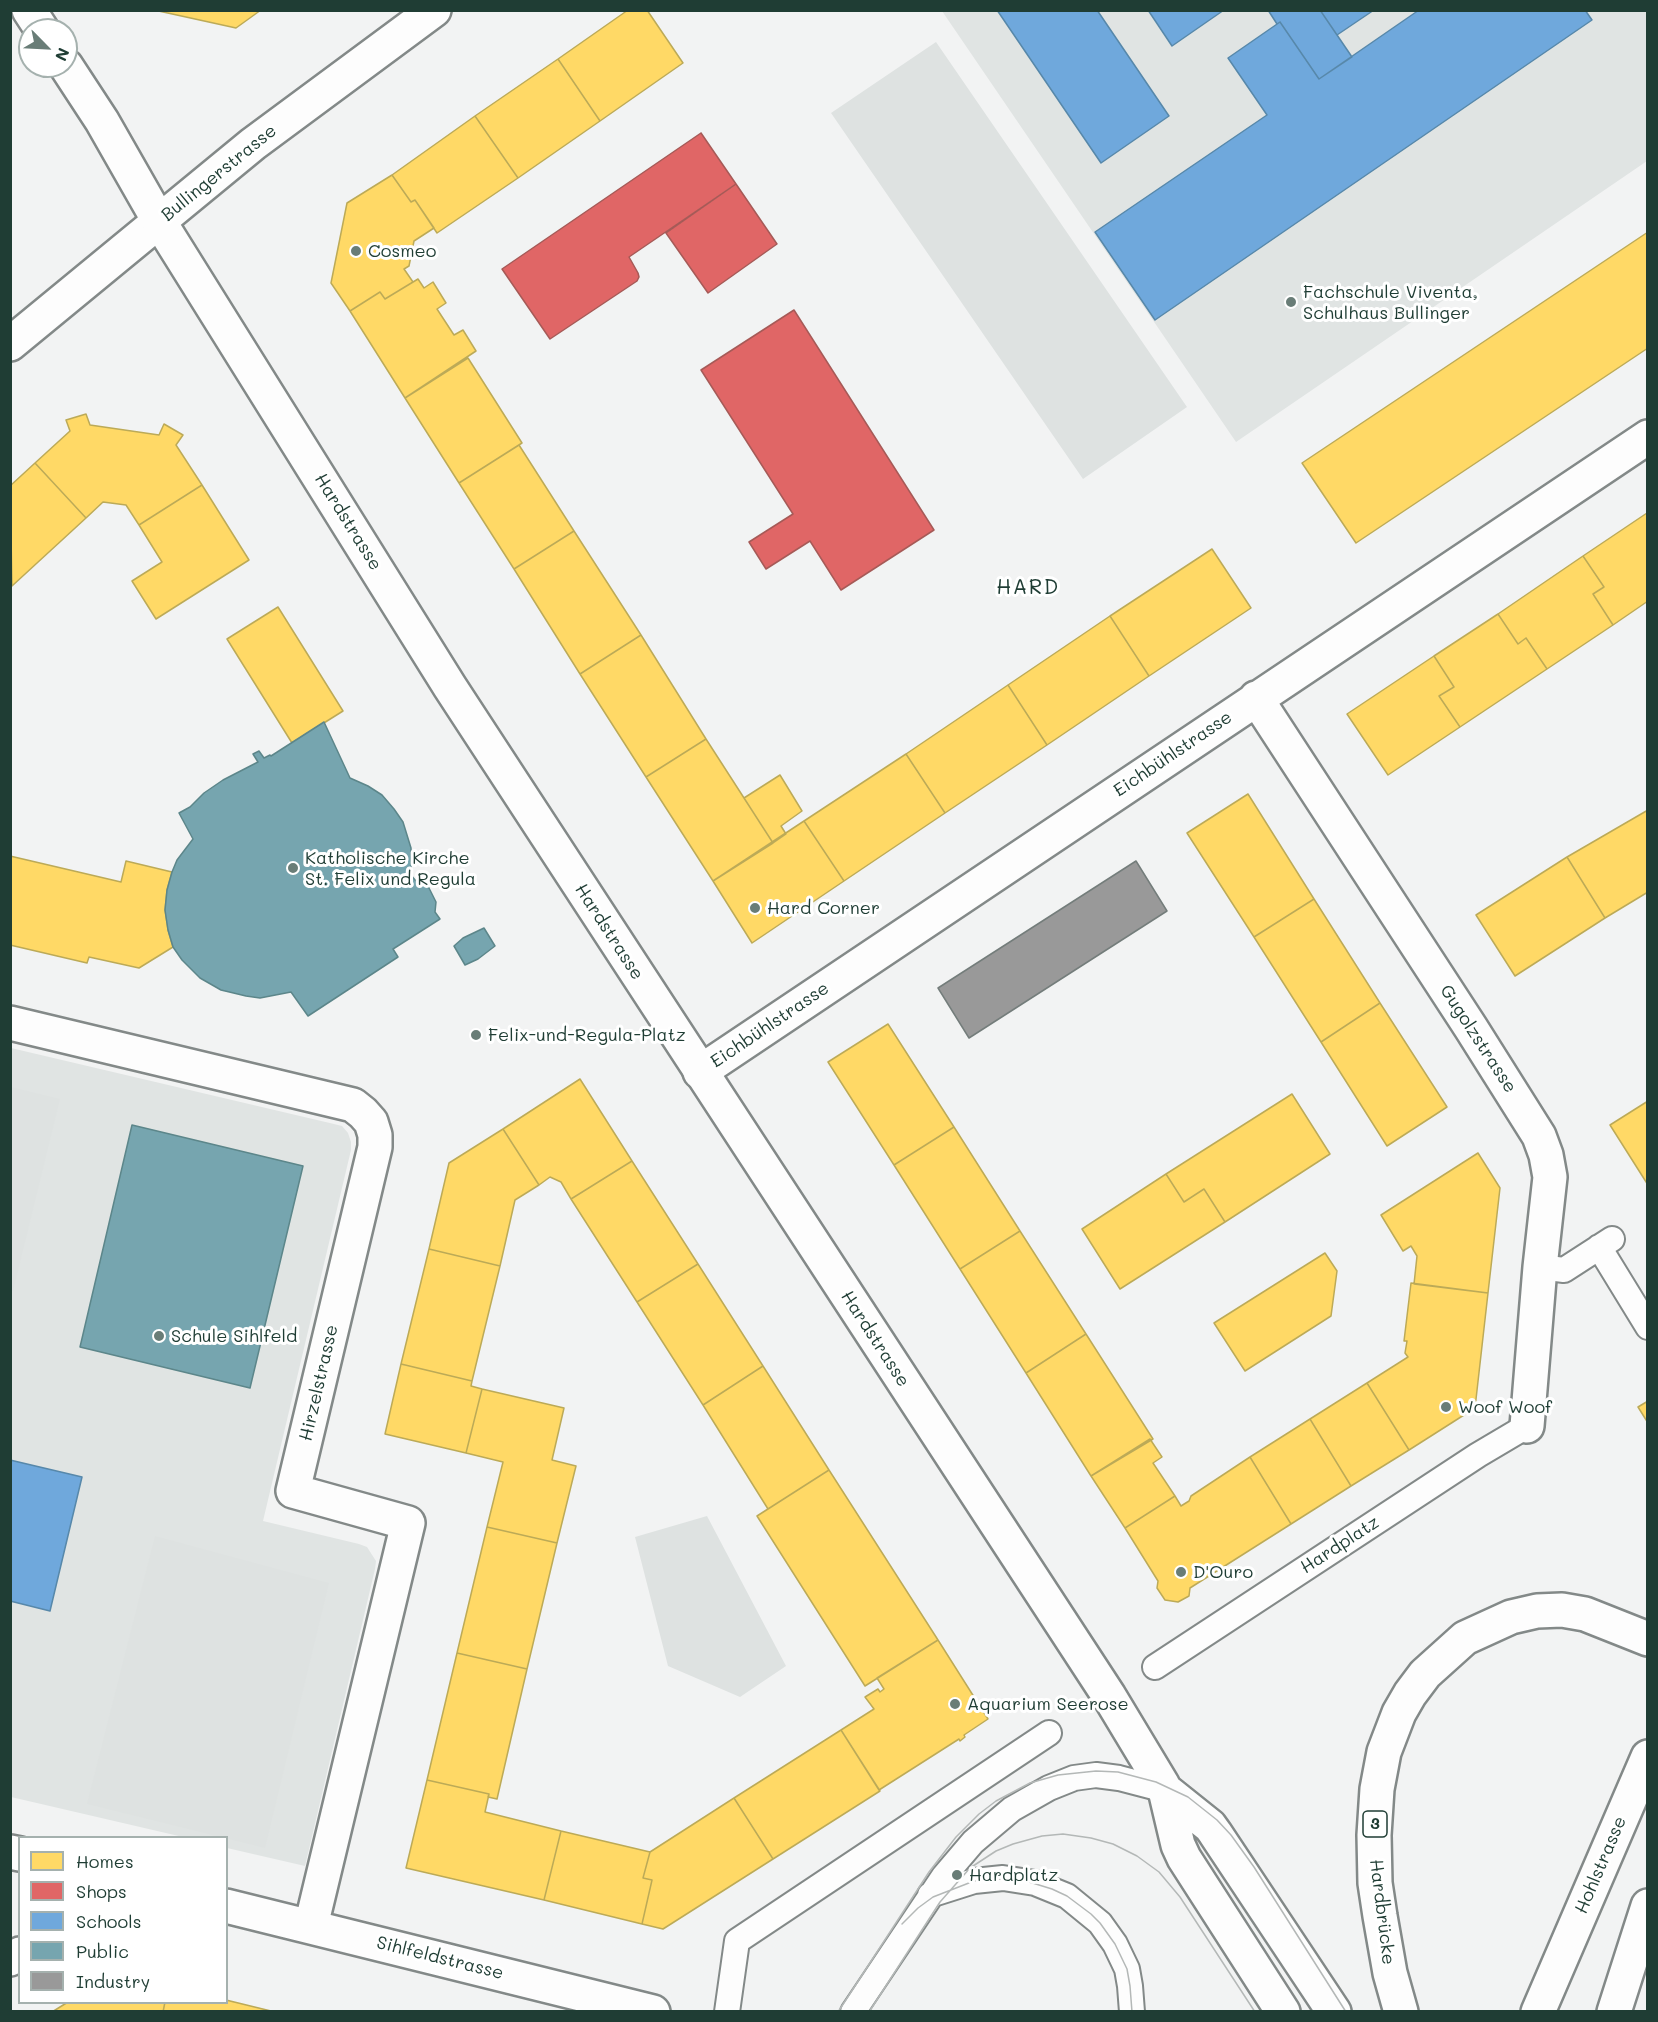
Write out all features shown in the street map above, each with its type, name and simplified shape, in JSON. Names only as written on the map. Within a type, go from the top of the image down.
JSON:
[{"type":"street","name":"Bullingerstrasse","points":[[10,344],[253,144],[434,10]]},
{"type":"street","name":"Hardstrasse","points":[[74,78],[102,121],[159,221],[450,687],[1109,1696],[1165,1790]]},
{"type":"street","name":"Eichbühlstrasse","points":[[700,1072],[1647,437]]},
{"type":"street","name":"Gugolzstrasse","points":[[1256,698],[1483,1046],[1539,1136],[1546,1155],[1550,1177],[1527,1426]]},
{"type":"street","name":"Hirzelstrasse","points":[[10,1023],[353,1106],[371,1122],[375,1135],[375,1147],[293,1491],[408,1523],[311,1926]]},
{"type":"street","name":"Hardbrücke","points":[[1401,2012],[1384,1943],[1375,1883],[1374,1835],[1377,1789],[1384,1752],[1399,1713],[1410,1694],[1425,1674],[1445,1654],[1466,1638],[1511,1617],[1537,1611],[1562,1610],[1585,1614],[1647,1639]]},
{"type":"street","name":"Hohlstrasse","points":[[1538,2012],[1647,1757]]},
{"type":"street","points":[[1165,1790],[1210,1826],[1334,2012]]},
{"type":"street","points":[[1165,1790],[1184,1858],[1283,2012]]},
{"type":"street","name":"Sihlfeldstrasse","points":[[228,1906],[653,2012]]},
{"type":"street","points":[[1614,2009],[1647,1906]]},
{"type":"lane","points":[[1540,1267],[1564,1270],[1605,1243],[1647,1327]]},
{"type":"lane","name":"Hardplatz","points":[[1155,1667],[1478,1455],[1527,1426]]},
{"type":"lane","points":[[727,2012],[737,1941],[1049,1733]]},
{"type":"lane","points":[[853,2012],[944,1876],[973,1842],[1012,1809],[1049,1788],[1074,1778],[1096,1775],[1140,1782],[1165,1790]]},
{"type":"lane","points":[[930,1895],[974,1881],[1004,1878],[1035,1883],[1067,1896],[1100,1923],[1115,1944],[1127,1969],[1131,1986],[1132,2012]]},
{"type":"lane","name":"Hohlstrasse","points":[[1520,2012],[1555,1972]]},
{"type":"shaded area","name":"Fachschule Viventa, Schulhaus Bullinger","points":[[942,11],[1647,11],[1647,161],[1236,442]]},
{"type":"shaded area","points":[[936,42],[1187,407],[1083,479],[831,113]]},
{"type":"shaded area","name":"Schule Sihlfeld","points":[[11,1048],[342,1126],[348,1133],[351,1150],[263,1521],[359,1544],[367,1547],[376,1561],[305,1866],[228,1848],[228,1836],[179,1836],[11,1797]]},
{"type":"shaded area","points":[[11,1087],[60,1099],[13,1291],[10,1290]]},
{"type":"shaded area","points":[[707,1516],[786,1666],[740,1697],[668,1666],[635,1537]]},
{"type":"shaded area","points":[[155,1536],[329,1583],[265,1848],[228,1839],[228,1836],[216,1836],[87,1804]]},
{"type":"building: Homes","points":[[154,10],[261,10],[236,28]]},
{"type":"building: Homes","points":[[628,10],[647,10],[683,63],[600,121],[558,59]]},
{"type":"building: Homes","points":[[558,59],[600,121],[518,178],[475,116]]},
{"type":"building: Homes","points":[[475,116],[518,178],[437,233],[415,200],[411,202],[392,175]]},
{"type":"building: Homes","points":[[392,175],[411,202],[415,200],[434,228],[414,241],[409,266],[404,269],[413,282],[385,299],[380,292],[350,311],[331,283],[347,203]]},
{"type":"building: Homes","points":[[1648,232],[1648,348],[1356,543],[1302,463]]},
{"type":"building: Homes","points":[[418,279],[424,288],[433,282],[446,303],[437,309],[454,335],[463,330],[476,351],[405,398],[350,311],[380,292],[385,299]]},
{"type":"building: Homes","points":[[468,358],[522,443],[459,483],[405,398]]},
{"type":"building: Homes","points":[[86,414],[90,425],[159,435],[164,424],[183,435],[176,445],[202,485],[139,525],[126,505],[103,502],[86,518],[35,463],[70,431],[66,420]]},
{"type":"building: Homes","points":[[519,445],[574,531],[514,569],[459,483]]},
{"type":"building: Homes","points":[[35,463],[86,518],[12,586],[10,486]]},
{"type":"building: Homes","points":[[202,485],[249,560],[156,619],[132,581],[162,562],[139,525]]},
{"type":"building: Homes","points":[[1647,513],[1648,601],[1613,625],[1593,594],[1604,587],[1583,556]]},
{"type":"building: Homes","points":[[574,531],[641,635],[580,674],[514,569]]},
{"type":"building: Homes","points":[[1212,549],[1251,608],[1149,676],[1110,616]]},
{"type":"building: Homes","points":[[1583,556],[1604,587],[1593,594],[1613,625],[1547,669],[1526,638],[1518,644],[1498,614]]},
{"type":"building: Homes","points":[[278,607],[343,711],[292,743],[227,639]]},
{"type":"building: Homes","points":[[1498,614],[1518,644],[1526,638],[1547,669],[1460,727],[1439,696],[1454,687],[1434,656]]},
{"type":"building: Homes","points":[[1110,616],[1149,676],[1047,745],[1008,685]]},
{"type":"building: Homes","points":[[641,635],[706,739],[646,777],[580,674]]},
{"type":"building: Homes","points":[[1434,656],[1454,687],[1439,696],[1460,727],[1388,775],[1347,714]]},
{"type":"building: Homes","points":[[1008,685],[1047,745],[945,813],[906,754]]},
{"type":"building: Homes","points":[[706,739],[773,843],[713,881],[646,777]]},
{"type":"building: Homes","points":[[906,754],[945,813],[844,881],[804,821]]},
{"type":"building: Homes","points":[[780,775],[802,811],[781,826],[786,834],[773,843],[744,798]]},
{"type":"building: Homes","points":[[1248,794],[1314,899],[1254,937],[1187,833]]},
{"type":"building: Homes","points":[[1648,810],[1648,892],[1605,918],[1567,857]]},
{"type":"building: Homes","points":[[804,821],[844,881],[752,943],[713,881]]},
{"type":"building: Homes","points":[[10,856],[121,882],[126,861],[172,872],[165,910],[173,947],[139,968],[89,957],[87,963],[10,945]]},
{"type":"building: Homes","points":[[1567,857],[1605,918],[1515,976],[1476,915]]},
{"type":"building: Homes","points":[[1314,899],[1380,1003],[1321,1042],[1254,937]]},
{"type":"building: Homes","points":[[1380,1003],[1447,1107],[1387,1146],[1321,1042]]},
{"type":"building: Homes","points":[[888,1024],[954,1127],[894,1165],[828,1062]]},
{"type":"building: Homes","points":[[580,1079],[632,1161],[571,1199],[561,1182],[550,1177],[539,1185],[503,1129]]},
{"type":"building: Homes","points":[[1292,1094],[1330,1154],[1225,1222],[1204,1189],[1184,1202],[1166,1174]]},
{"type":"building: Homes","points":[[1648,1101],[1648,1185],[1610,1125]]},
{"type":"building: Homes","points":[[954,1127],[1020,1231],[960,1269],[894,1165]]},
{"type":"building: Homes","points":[[503,1129],[539,1185],[515,1200],[500,1266],[429,1249],[449,1163]]},
{"type":"building: Homes","points":[[1478,1153],[1500,1188],[1488,1293],[1414,1284],[1417,1256],[1411,1246],[1403,1251],[1381,1215]]},
{"type":"building: Homes","points":[[632,1161],[698,1264],[637,1302],[571,1199]]},
{"type":"building: Homes","points":[[1166,1174],[1184,1202],[1204,1189],[1225,1222],[1120,1289],[1082,1229]]},
{"type":"building: Homes","points":[[1020,1231],[1086,1334],[1026,1373],[960,1269]]},
{"type":"building: Homes","points":[[429,1249],[500,1266],[472,1381],[401,1364]]},
{"type":"building: Homes","points":[[1325,1253],[1337,1271],[1331,1316],[1245,1371],[1214,1323]]},
{"type":"building: Homes","points":[[698,1264],[763,1366],[703,1405],[637,1302]]},
{"type":"building: Homes","points":[[1411,1283],[1488,1293],[1475,1408],[1409,1450],[1367,1383],[1408,1357],[1405,1353],[1407,1341],[1404,1341]]},
{"type":"building: Homes","points":[[1086,1334],[1153,1439],[1091,1476],[1026,1373]]},
{"type":"building: Homes","points":[[401,1364],[472,1381],[471,1386],[482,1389],[466,1453],[385,1434]]},
{"type":"building: Homes","points":[[763,1366],[829,1470],[768,1509],[703,1405]]},
{"type":"building: Homes","points":[[1367,1383],[1409,1450],[1351,1486],[1310,1419]]},
{"type":"building: Homes","points":[[482,1389],[564,1408],[552,1460],[576,1466],[557,1543],[487,1527],[503,1462],[466,1453]]},
{"type":"building: Homes","points":[[1648,1401],[1648,1423],[1638,1407]]},
{"type":"building: Homes","points":[[1310,1419],[1351,1486],[1291,1524],[1250,1457]]},
{"type":"building: Homes","points":[[1150,1439],[1162,1457],[1153,1463],[1175,1496],[1125,1528],[1091,1476]]},
{"type":"building: Homes","points":[[1250,1457],[1291,1524],[1190,1588],[1189,1596],[1178,1602],[1165,1600],[1157,1588],[1158,1581],[1125,1528],[1175,1496],[1181,1506],[1189,1501],[1191,1496]]},
{"type":"building: Homes","points":[[829,1470],[938,1640],[865,1686],[757,1516]]},
{"type":"building: Homes","points":[[487,1527],[557,1543],[527,1669],[457,1653]]},
{"type":"building: Homes","points":[[938,1640],[988,1719],[964,1735],[965,1737],[960,1741],[959,1739],[879,1790],[841,1730],[874,1709],[865,1697],[878,1689],[880,1692],[884,1689],[877,1678]]},
{"type":"building: Homes","points":[[457,1653],[527,1669],[497,1799],[488,1797],[489,1794],[427,1780]]},
{"type":"building: Homes","points":[[841,1730],[880,1791],[773,1859],[734,1798]]},
{"type":"building: Homes","points":[[427,1780],[489,1794],[485,1812],[561,1831],[544,1900],[406,1868]]},
{"type":"building: Homes","points":[[734,1798],[773,1859],[663,1929],[642,1924],[652,1880],[643,1878],[650,1852]]},
{"type":"building: Homes","points":[[561,1831],[650,1852],[643,1878],[652,1880],[642,1924],[544,1900]]},
{"type":"building: Homes","points":[[228,2000],[275,2012],[163,2012],[165,2004],[228,2004]]},
{"type":"building: Homes","points":[[65,2004],[165,2004],[163,2012],[52,2012]]},
{"type":"building: Shops","points":[[701,133],[736,184],[629,257],[638,273],[637,281],[550,339],[502,269]]},
{"type":"building: Shops","points":[[736,184],[777,244],[708,293],[666,233]]},
{"type":"building: Shops","points":[[794,310],[934,530],[841,590],[810,541],[766,569],[749,542],[793,514],[701,370]]},
{"type":"building: Schools","points":[[997,10],[1097,10],[1169,116],[1101,163]]},
{"type":"building: Schools","points":[[1148,10],[1224,10],[1172,46]]},
{"type":"building: Schools","points":[[1268,10],[1320,10],[1352,57],[1319,79],[1280,22],[1277,24]]},
{"type":"building: Schools","points":[[1320,10],[1374,10],[1337,35]]},
{"type":"building: Schools","points":[[1419,10],[1585,10],[1592,20],[1155,320],[1095,232],[1267,115],[1228,58],[1280,22],[1319,79]]},
{"type":"building: Schools","points":[[10,1460],[82,1477],[50,1611],[10,1601]]},
{"type":"building: Public","name":"Katholische Kirche St. Felix und Regula","points":[[324,722],[350,778],[382,795],[403,822],[411,848],[411,875],[429,888],[436,902],[435,912],[440,919],[393,949],[398,957],[308,1016],[291,992],[260,998],[246,996],[221,990],[200,978],[173,947],[165,910],[172,872],[177,860],[193,839],[179,813],[190,807],[204,793],[223,780],[258,762],[253,754],[259,751],[264,758],[271,756]]},
{"type":"building: Public","points":[[484,928],[495,946],[478,959],[465,965],[454,946],[463,938]]},
{"type":"building: Public","points":[[132,1125],[303,1166],[250,1388],[80,1347]]},
{"type":"building: Industry","points":[[1136,861],[1167,911],[969,1038],[938,988]]},
{"type":"tram line","points":[[838,2012],[929,1872],[956,1837],[979,1814],[996,1801],[1030,1783],[1058,1775],[1096,1771],[1118,1772],[1156,1782],[1188,1797],[1217,1820],[1254,1867],[1346,2012]]},
{"type":"tram line","points":[[869,2012],[940,1902],[970,1868],[996,1851],[1013,1844],[1042,1836],[1063,1834],[1113,1844],[1137,1856],[1159,1872],[1180,1897],[1255,2012]]},
{"type":"tram line","points":[[902,1924],[933,1897],[974,1881],[1012,1879],[1052,1889],[1067,1896],[1091,1914],[1115,1944],[1127,1969],[1132,2012]]},
{"type":"place","name":"Cosmeo","points":[[356,251]]},
{"type":"place","name":"Fachschule Viventa, Schulhaus Bullinger","points":[[1291,302]]},
{"type":"place","name":"Katholische Kirche St. Felix und Regula","points":[[293,868]]},
{"type":"place","name":"Hard Corner","points":[[755,908]]},
{"type":"place","name":"Felix-und-Regula-Platz","points":[[476,1035]]},
{"type":"place","name":"Schule Sihlfeld","points":[[159,1336]]},
{"type":"place","name":"Woof Woof","points":[[1446,1407]]},
{"type":"place","name":"D'Ouro","points":[[1181,1572]]},
{"type":"place","name":"Aquarium Seerose","points":[[955,1704]]},
{"type":"place","name":"Hardplatz","points":[[957,1875]]},
{"type":"district","name":"HARD","points":[[1028,588]]}]
